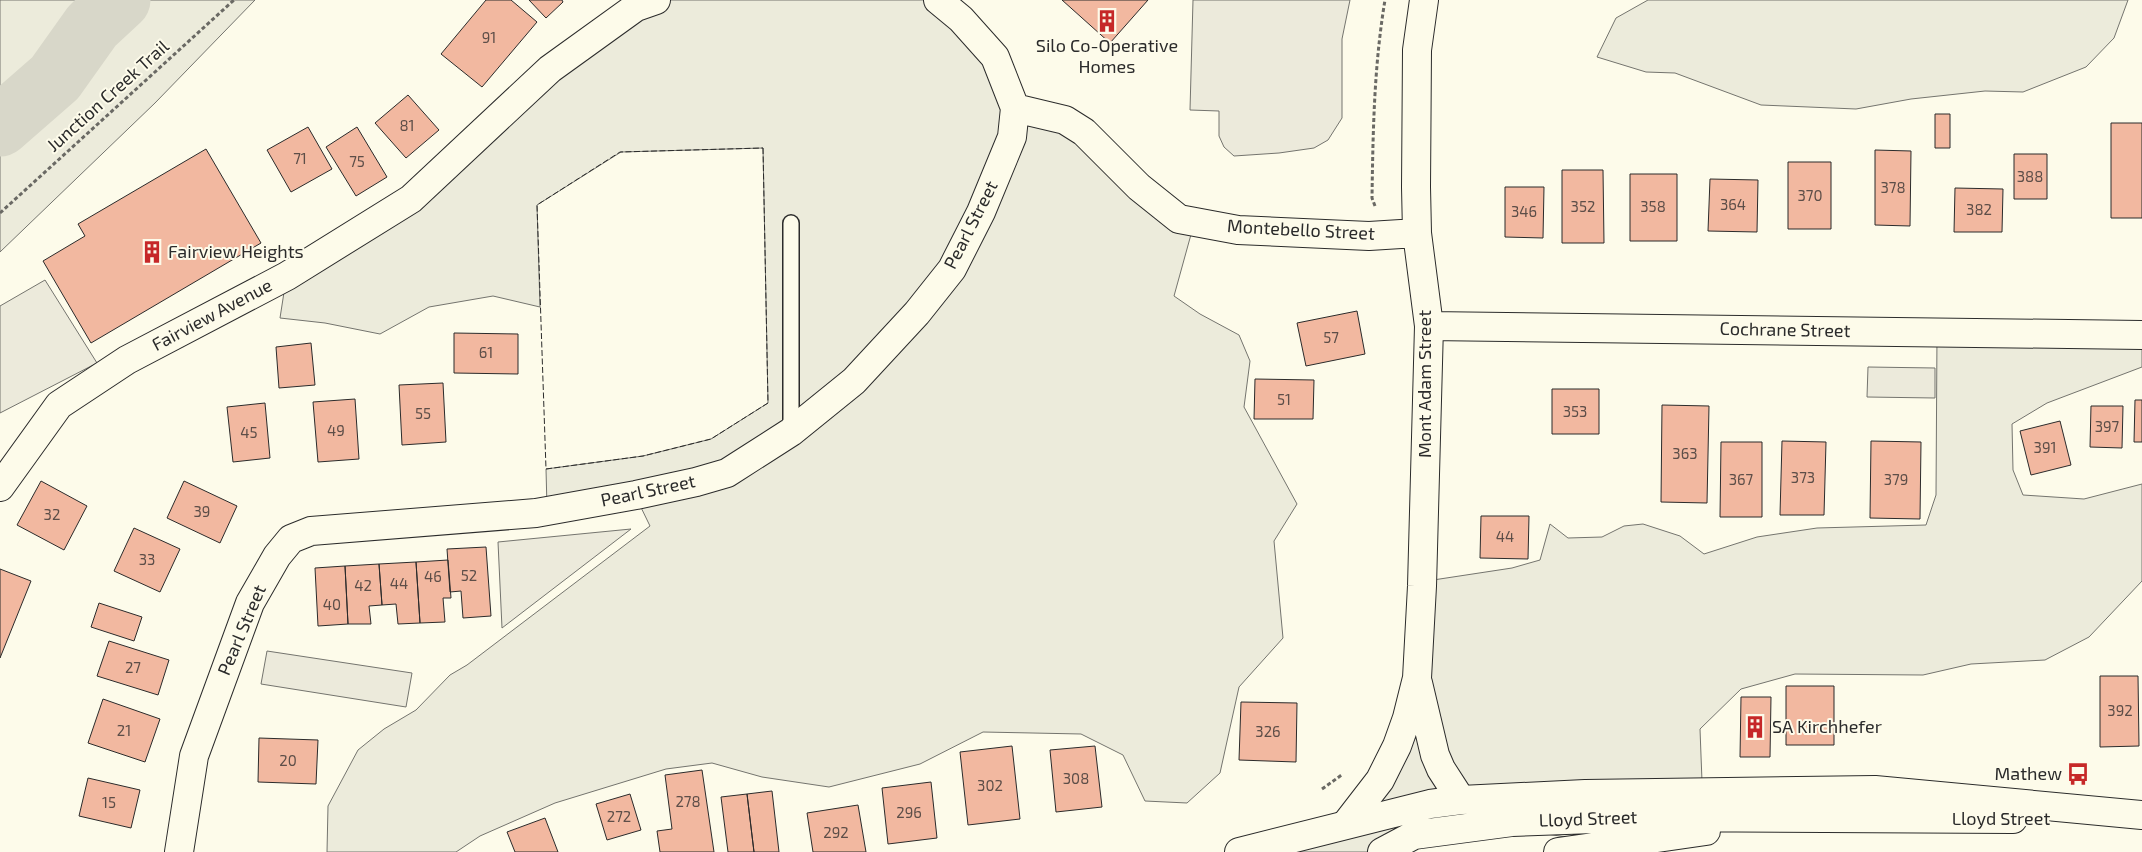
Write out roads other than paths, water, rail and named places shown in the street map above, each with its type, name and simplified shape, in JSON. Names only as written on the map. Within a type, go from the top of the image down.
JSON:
[{"type":"street","name":"Fairview Avenue","points":[[0,487],[59,405],[127,360],[286,276],[411,199],[550,69],[636,7],[656,0]]},
{"type":"street","name":"Pearl Street","points":[[179,852],[194,756],[218,685],[250,603],[277,556],[291,539],[311,531],[536,513],[636,495],[727,473],[791,432],[854,381],[917,313],[952,269],[981,212],[1012,138],[1015,108],[995,58],[961,19],[938,0]]},
{"type":"street","name":"Mont Adam Street","points":[[1346,824],[1380,780],[1397,746],[1407,718],[1417,678],[1422,586],[1428,326],[1417,233],[1416,186],[1417,50],[1424,0]]},
{"type":"street","name":"Montebello Street","points":[[1015,108],[1065,120],[1084,132],[1139,187],[1179,219],[1238,230],[1369,236],[1417,233]]},
{"type":"street","name":"Cochrane Street","points":[[1428,326],[2142,335]]},
{"type":"street","name":"Mont Adam Street","points":[[1417,678],[1435,755],[1441,769],[1461,800]]},
{"type":"street","points":[[1239,852],[1430,804],[1461,800],[1595,794],[1875,790],[2142,817]]},
{"type":"street","name":"Lloyd Street","points":[[1382,852],[1414,835],[1512,822],[1650,817],[2142,817]]},
{"type":"street","name":"Lloyd Street","points":[[1558,852],[1800,818]]},
{"type":"lane","points":[[791,223],[791,432]]},
{"type":"waterway","points":[[0,126],[55,78],[92,26],[120,0]]},
{"type":"place","name":"Silo Co-Operative Homes","points":[[1107,21]]},
{"type":"place","name":"Fairview Heights","points":[[152,252]]},
{"type":"place","name":"SA Kirchhefer","points":[[1755,727]]},
{"type":"place","name":"Mathew","points":[[2078,774]]}]
